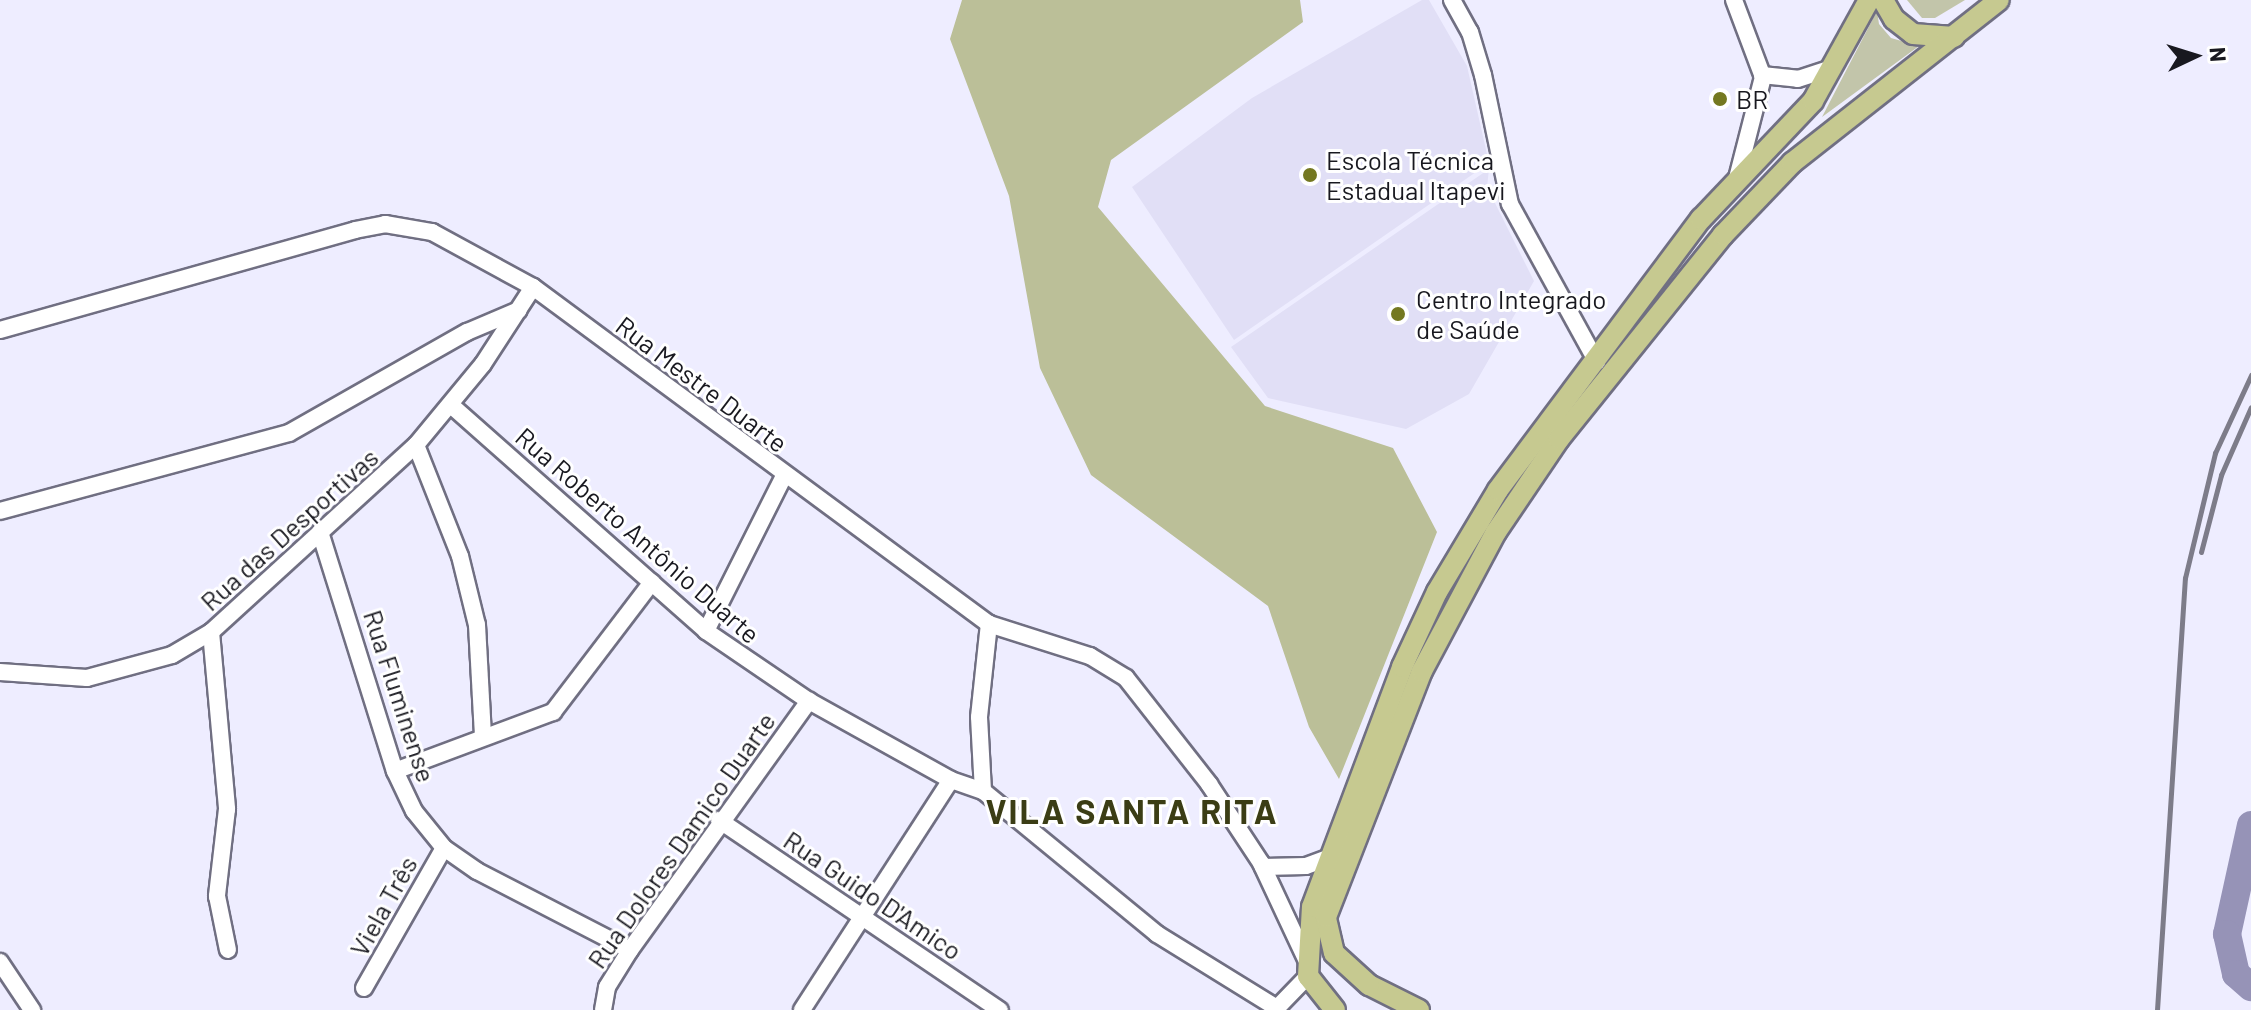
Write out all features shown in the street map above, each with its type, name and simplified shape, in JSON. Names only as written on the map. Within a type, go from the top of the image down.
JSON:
[{"type":"main road","points":[[1335,1010],[1307,968],[1307,927],[1328,858],[1402,667],[1437,592],[1498,490],[1597,362],[1701,219],[1737,178],[1782,139],[1832,68],[1869,0]]},
{"type":"main road","points":[[1883,0],[1894,19],[1913,34],[1956,37]]},
{"type":"main road","points":[[1411,1007],[1369,985],[1334,953],[1326,917],[1422,671],[1496,532],[1559,439],[1723,235],[1824,134],[1956,37],[1999,0]]},
{"type":"street","points":[[1734,0],[1762,75],[1737,178]]},
{"type":"street","points":[[1452,2],[1483,75],[1510,204],[1597,362]]},
{"type":"street","points":[[1762,75],[1798,79],[1832,68]]},
{"type":"street","name":"Rua Mestre Duarte","points":[[0,330],[385,224],[432,232],[533,287],[784,476],[989,624],[1090,656],[1126,678],[1209,784],[1263,867],[1307,968]]},
{"type":"street","name":"Rua das Desportivas","points":[[0,672],[87,678],[172,655],[211,632],[416,445],[452,406],[533,287]]},
{"type":"street","points":[[0,511],[289,433],[467,332],[519,310]]},
{"type":"street","name":"Rua Roberto Antônio Duarte","points":[[452,406],[706,631],[809,701],[951,780],[983,791],[1157,934],[1276,1009]]},
{"type":"street","points":[[416,445],[460,556],[477,625],[483,736]]},
{"type":"street","points":[[706,631],[784,476]]},
{"type":"street","name":"Rua Fluminense","points":[[320,532],[395,771],[414,811],[444,848],[477,871],[630,950]]},
{"type":"street","points":[[395,771],[553,712],[652,582]]},
{"type":"street","points":[[983,791],[979,717],[989,624]]},
{"type":"street","points":[[211,632],[227,809],[217,896],[228,950]]},
{"type":"street","name":"Rua Dolores Damico Duarte","points":[[603,1010],[607,987],[630,950],[719,820],[809,701]]},
{"type":"street","points":[[802,1010],[951,780]]},
{"type":"street","name":"Rua Guido D'Amico","points":[[719,820],[1000,1010]]},
{"type":"street","name":"Viela Três","points":[[364,988],[444,848]]},
{"type":"street","points":[[1263,867],[1306,866],[1328,858]]},
{"type":"street","points":[[0,962],[32,1010]]},
{"type":"street","points":[[1276,1009],[1307,968]]},
{"type":"shaded area","name":"Escola Técnica Estadual Itapevi","points":[[1422,0],[1429,0],[1467,66],[1489,163],[1234,340],[1132,187],[1252,98]]},
{"type":"shaded area","name":"Centro Integrado de Saúde","points":[[1489,169],[1487,187],[1534,281],[1469,394],[1406,429],[1268,398],[1231,347]]},
{"type":"green space","points":[[962,0],[1300,0],[1303,22],[1111,160],[1098,207],[1265,406],[1393,448],[1437,532],[1339,779],[1309,727],[1268,606],[1091,475],[1040,368],[1009,196],[950,39]]},
{"type":"green space","points":[[1907,0],[1965,0],[1935,18],[1922,18]]},
{"type":"green space","points":[[1877,11],[1879,24],[1891,38],[1919,46],[1822,117]]},
{"type":"waterway","points":[[2251,825],[2227,934],[2236,974],[2251,987]]},
{"type":"railway","points":[[2157,1010],[2185,578],[2215,453],[2251,375]]},
{"type":"railway","points":[[2201,552],[2221,475],[2251,407]]},
{"type":"place","name":"BR","points":[[1720,99]]},
{"type":"place","name":"Escola Técnica Estadual Itapevi","points":[[1310,175]]},
{"type":"place","name":"Centro Integrado de Saúde","points":[[1398,314]]},
{"type":"district","name":"VILA SANTA RITA","points":[[1132,811]]}]
